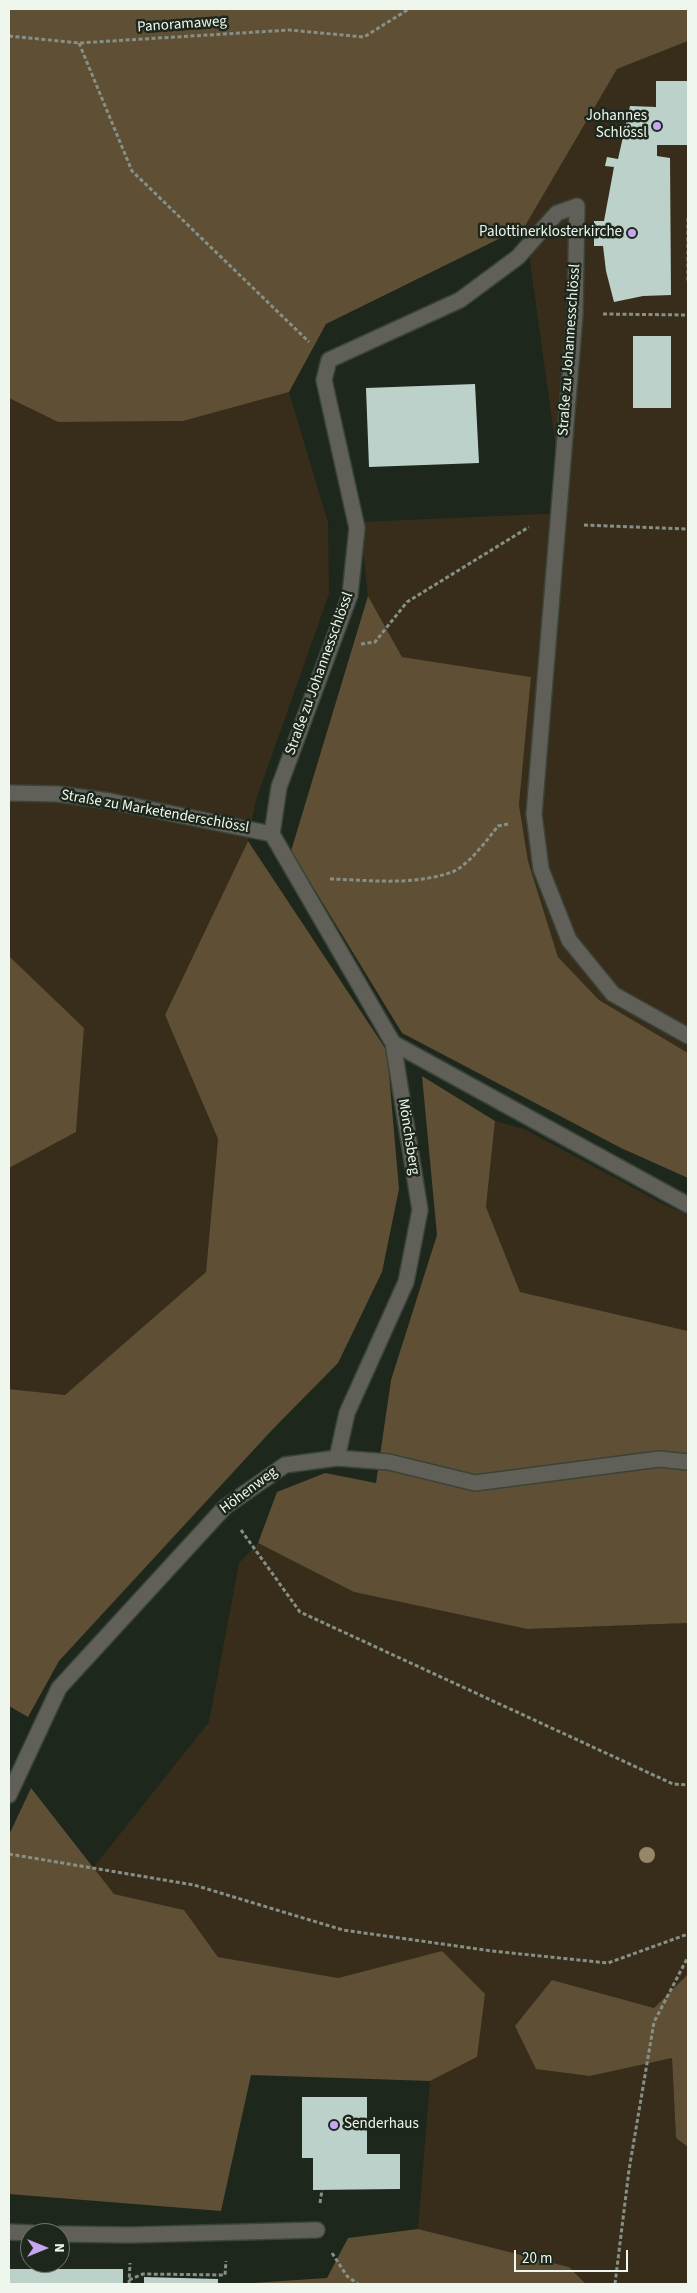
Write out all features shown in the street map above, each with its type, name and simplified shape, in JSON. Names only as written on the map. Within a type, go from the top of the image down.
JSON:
[{"type":"street","name":"Straße zu Johannesschlössl","points":[[272,834],[279,788],[350,595],[357,528],[324,380],[329,360],[460,300],[518,257],[557,213],[577,206],[575,315],[534,814],[541,869],[569,940],[613,994],[688,1036]]},
{"type":"street","name":"Straße zu Marketenderschlössl","points":[[9,793],[58,794],[110,801],[272,834]]},
{"type":"street","name":"Mönchsberg","points":[[272,834],[393,1043],[420,1210],[406,1282],[347,1413],[337,1458]]},
{"type":"street","points":[[393,1043],[688,1205]]},
{"type":"street","name":"Höhenweg","points":[[9,1795],[59,1688],[225,1507],[285,1465],[337,1458],[389,1462],[475,1483],[659,1459],[688,1462]]},
{"type":"street","points":[[70,2234],[130,2235],[317,2230]]},
{"type":"path","name":"Panoramaweg","points":[[9,36],[79,43],[290,30],[364,37],[409,9]]},
{"type":"path","points":[[79,43],[132,171],[329,360]]},
{"type":"path","points":[[688,218],[688,283]]},
{"type":"path","points":[[575,315],[688,315]]},
{"type":"path","points":[[331,648],[375,642],[407,602],[538,522],[688,529]]},
{"type":"path","points":[[298,878],[408,881],[453,871],[481,847],[498,826],[514,822],[536,824]]},
{"type":"path","points":[[225,1507],[300,1612],[673,1784],[688,1785]]},
{"type":"path","points":[[9,1854],[194,1885],[343,1930],[492,1951],[608,1963],[688,1934]]},
{"type":"path","points":[[615,2284],[629,2170],[654,2022],[688,1957]]},
{"type":"path","points":[[317,2230],[347,2276],[358,2284]]},
{"type":"path","points":[[129,2282],[130,2271]]},
{"type":"path","points":[[129,2282],[143,2274],[225,2275]]},
{"type":"shaded area","points":[[9,9],[688,9],[688,41],[617,69],[525,226],[326,324],[289,392],[183,421],[58,422],[9,398]]},
{"type":"shaded area","points":[[688,41],[688,1053],[599,1000],[558,957],[528,861],[519,805],[531,677],[402,657],[368,596],[360,522],[565,513],[525,226],[617,69]]},
{"type":"shaded area","points":[[289,392],[328,523],[329,594],[256,800],[248,841],[165,1015],[218,1139],[206,1272],[65,1395],[9,1389],[9,1168],[76,1132],[84,1028],[9,956],[9,398],[58,422],[183,421]]},
{"type":"shaded area","points":[[368,596],[402,657],[531,677],[519,805],[528,861],[558,957],[599,1000],[688,1053],[688,1178],[621,1148],[402,1033],[291,851]]},
{"type":"shaded area","points":[[248,841],[387,1051],[399,1189],[382,1272],[338,1363],[272,1430],[59,1661],[28,1717],[9,1706],[9,1389],[65,1395],[206,1272],[218,1139],[165,1015]]},
{"type":"shaded area","points":[[9,956],[84,1028],[76,1132],[9,1168]]},
{"type":"shaded area","points":[[422,1076],[495,1121],[486,1207],[520,1292],[688,1331],[688,1623],[527,1629],[354,1592],[258,1543],[277,1492],[325,1473],[376,1483],[391,1380],[437,1235]]},
{"type":"shaded area","points":[[495,1121],[524,1129],[665,1205],[688,1215],[688,1331],[520,1292],[486,1207]]},
{"type":"shaded area","points":[[258,1543],[354,1592],[527,1629],[688,1623],[688,1974],[654,2008],[552,1980],[590,2076],[672,2058],[676,2138],[688,2147],[688,2284],[586,2284],[569,2267],[418,2229],[430,2081],[477,2057],[442,1951],[338,1978],[218,1957],[184,1910],[114,1894],[93,1868],[209,1722],[239,1563]]},
{"type":"shaded area","points":[[31,1788],[114,1894],[184,1910],[218,1957],[338,1978],[442,1951],[485,1994],[477,2057],[430,2081],[251,2075],[221,2211],[9,2194],[9,1835]]},
{"type":"shaded area","points":[[688,1974],[688,2147],[676,2138],[672,2058],[590,2076],[536,2069],[515,2026],[552,1980],[654,2008]]},
{"type":"shaded area","points":[[418,2229],[569,2267],[586,2284],[237,2284],[327,2278],[348,2238]]},
{"type":"building","name":"Palottinerklosterkirche","points":[[656,81],[688,81],[688,145],[657,145],[657,156],[670,158],[671,295],[643,296],[614,302],[606,271],[603,246],[594,246],[594,221],[604,221],[614,167],[605,166],[607,157],[618,159],[630,106],[656,107]]},
{"type":"building","points":[[633,336],[671,336],[671,408],[633,408]]},
{"type":"building","points":[[475,384],[479,463],[369,467],[366,388]]},
{"type":"building","name":"Senderhaus","points":[[302,2097],[367,2097],[367,2154],[400,2154],[400,2189],[313,2190],[313,2158],[302,2158]]},
{"type":"building","points":[[9,2269],[20,2269],[20,2273],[70,2273],[70,2269],[123,2269],[123,2284],[9,2284]]},
{"type":"building","points":[[144,2277],[218,2279],[218,2284],[144,2284]]},
{"type":"place","name":"Johannes Schlössl","points":[[657,126]]},
{"type":"place","name":"Palottinerklosterkirche","points":[[632,233]]},
{"type":"place","name":"Senderhaus","points":[[334,2125]]}]
